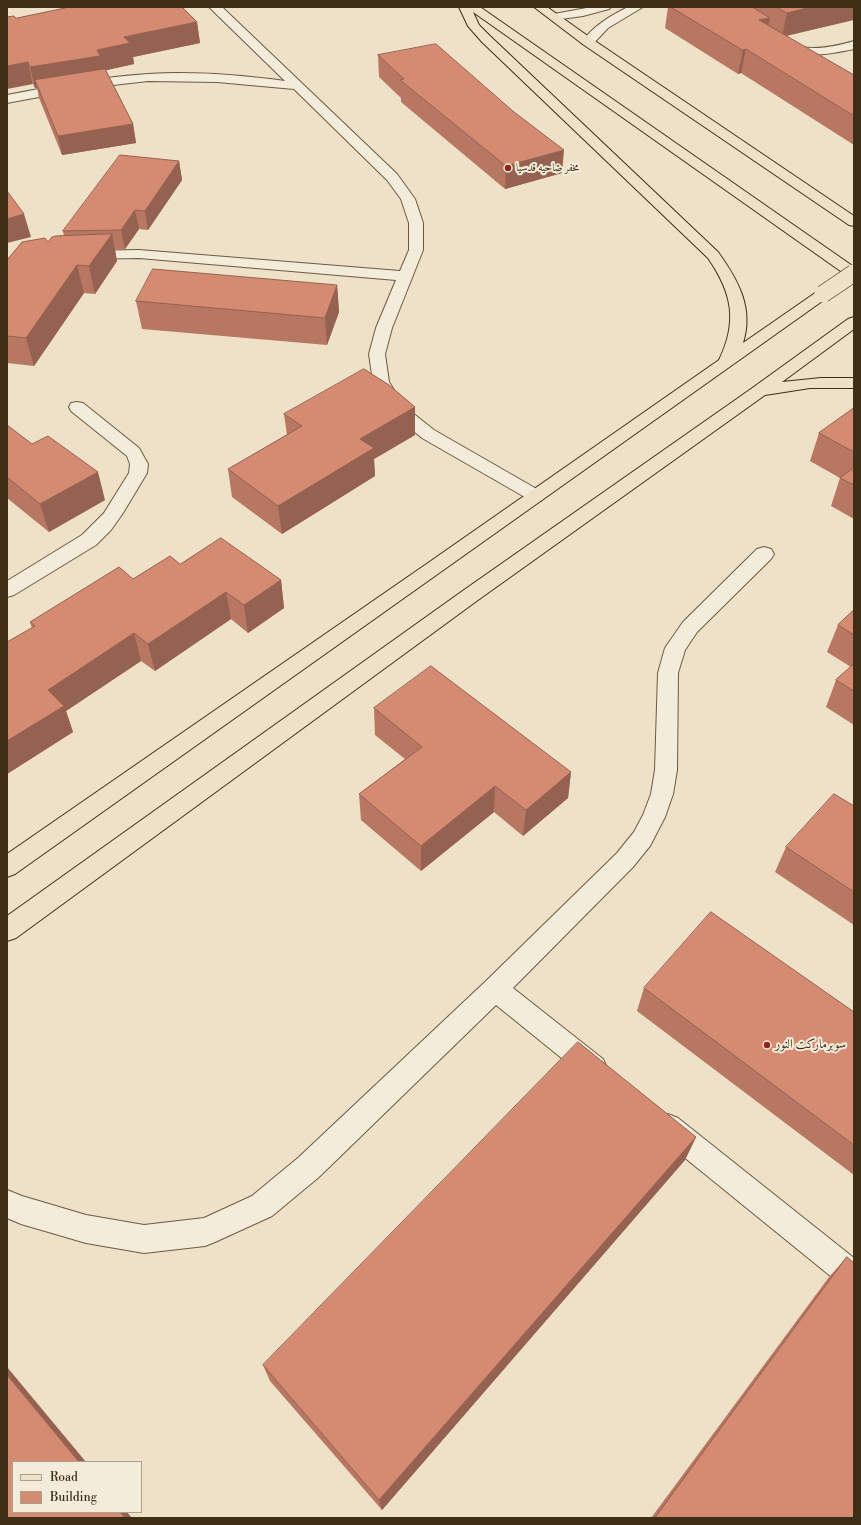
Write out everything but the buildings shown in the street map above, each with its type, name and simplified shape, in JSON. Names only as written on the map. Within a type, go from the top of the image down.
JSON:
[{"type":"main road","points":[[465,7],[474,26],[486,39],[713,255],[724,270],[736,296],[740,318],[736,340],[726,362]]},
{"type":"main road","points":[[7,867],[823,294],[854,274],[473,7]]},
{"type":"main road","points":[[540,7],[588,42],[854,222]]},
{"type":"main road","points":[[7,930],[854,322]]},
{"type":"main road","points":[[757,393],[793,384],[834,381],[854,383]]},
{"type":"street","points":[[215,7],[392,177],[408,199],[416,223],[416,250],[384,328],[377,354],[381,382],[398,409],[428,434],[536,496]]},
{"type":"street","points":[[554,16],[583,13],[605,7]]},
{"type":"street","points":[[588,42],[602,26],[637,7]]},
{"type":"street","points":[[772,39],[786,46],[806,51],[827,51],[854,45]]},
{"type":"street","points":[[7,99],[80,85],[169,77],[212,77],[255,80],[296,86]]},
{"type":"street","points":[[70,256],[109,253],[139,254],[405,276]]},
{"type":"street","points":[[7,590],[89,540],[99,532],[115,513],[138,473],[138,458],[133,452],[77,407]]},
{"type":"street","points":[[7,1204],[21,1210],[86,1229],[144,1240],[205,1232],[262,1206],[309,1167],[495,988],[625,860],[642,839],[654,817],[662,794],[666,770],[668,673],[675,648],[690,627],[764,554]]},
{"type":"street","points":[[495,988],[613,1083]]},
{"type":"street","points":[[650,1113],[854,1277]]},
{"type":"place","name":"مخفر ضاحيه قدسيا","points":[[508,168]]},
{"type":"place","name":"سوبرماركت النور","points":[[767,1045]]}]
